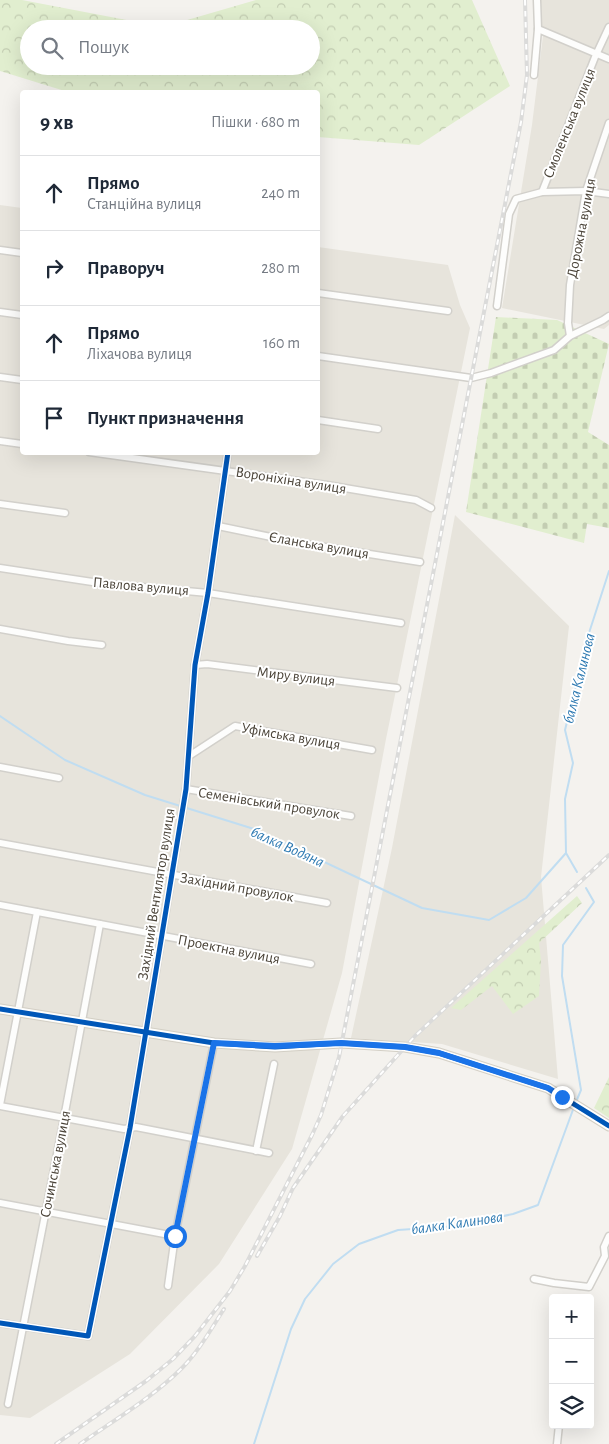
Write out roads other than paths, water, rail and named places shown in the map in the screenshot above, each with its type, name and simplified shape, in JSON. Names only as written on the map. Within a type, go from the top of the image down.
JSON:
[{"type":"street","points":[[534,75],[538,29],[537,0]]},
{"type":"street","name":"Смоленська вулиця","points":[[542,192],[609,27]]},
{"type":"street","points":[[538,29],[609,59]]},
{"type":"street","name":"Дорожна вулиця","points":[[570,336],[568,323],[570,284],[586,191],[609,123]]},
{"type":"street","points":[[496,306],[509,214],[516,199],[542,192],[586,191],[609,194]]},
{"type":"street","points":[[0,250],[20,253]]},
{"type":"street","points":[[320,293],[448,311]]},
{"type":"street","points":[[0,312],[20,315]]},
{"type":"street","points":[[320,356],[471,378],[491,373],[554,350],[570,336],[609,316]]},
{"type":"street","points":[[0,377],[20,380]]},
{"type":"street","points":[[320,420],[378,429]]},
{"type":"street","points":[[0,441],[20,444]]},
{"type":"street","name":"Вороніхіна вулиця","points":[[112,455],[327,485],[416,500],[431,508]]},
{"type":"street","name":"Західний Вентилятор вулиця","points":[[23,1326],[88,1336],[130,1128],[186,789],[195,665],[208,592],[228,455]]},
{"type":"street","points":[[0,504],[65,513]]},
{"type":"street","name":"Єланська вулиця","points":[[218,526],[300,543],[420,562]]},
{"type":"street","name":"Павлова вулиця","points":[[0,568],[99,583],[208,592],[401,623]]},
{"type":"street","points":[[0,629],[68,642],[102,645]]},
{"type":"street","name":"Миру вулиця","points":[[195,665],[207,664],[397,688]]},
{"type":"street","name":"Уфімська вулиця","points":[[189,756],[235,726],[372,750]]},
{"type":"street","points":[[0,767],[58,778]]},
{"type":"street","name":"Семенівський провулок","points":[[186,789],[351,816]]},
{"type":"street","name":"Західний провулок","points":[[0,843],[327,903]]},
{"type":"street","name":"Проектна вулиця","points":[[0,905],[311,964]]},
{"type":"street","points":[[37,912],[0,1106],[124,1129],[136,1127],[269,1152]]},
{"type":"street","name":"Сочинська вулиця","points":[[8,1404],[100,924]]},
{"type":"street","points":[[0,1009],[214,1043],[275,1046],[341,1043],[405,1047],[439,1053],[548,1088],[609,1126]]},
{"type":"street","points":[[168,1286],[175,1236],[214,1043]]},
{"type":"street","points":[[256,1151],[274,1064]]},
{"type":"street","points":[[0,1203],[175,1236]]},
{"type":"street","points":[[534,1279],[588,1287],[606,1256],[604,1247],[609,1236]]},
{"type":"street","points":[[0,1323],[23,1326]]},
{"type":"street","points":[[557,1444],[559,1429]]},
{"type":"waterway","name":"балка Калинова","points":[[577,872],[566,853],[565,799],[573,763],[565,730],[589,633],[609,571]]},
{"type":"waterway","name":"балка Водяна","points":[[0,716],[65,760],[145,795],[254,829],[422,908],[489,920],[526,898],[566,853]]},
{"type":"waterway","name":"балка Калинова","points":[[576,1102],[581,1090],[562,976],[563,945],[594,902],[586,888]]},
{"type":"waterway","name":"балка Калинова","points":[[254,1444],[291,1329],[305,1299],[333,1264],[359,1244],[398,1230],[457,1226],[513,1214],[538,1205],[574,1107]]},
{"type":"railway","points":[[56,1444],[146,1381],[173,1359],[195,1336],[230,1291],[245,1266],[321,1115],[339,1057],[521,122],[527,75],[525,0]]},
{"type":"railway","points":[[257,1256],[280,1216],[293,1188],[343,1116],[415,1036],[609,855]]},
{"type":"railway","points":[[80,1444],[146,1399],[182,1368],[204,1340],[224,1309]]}]
